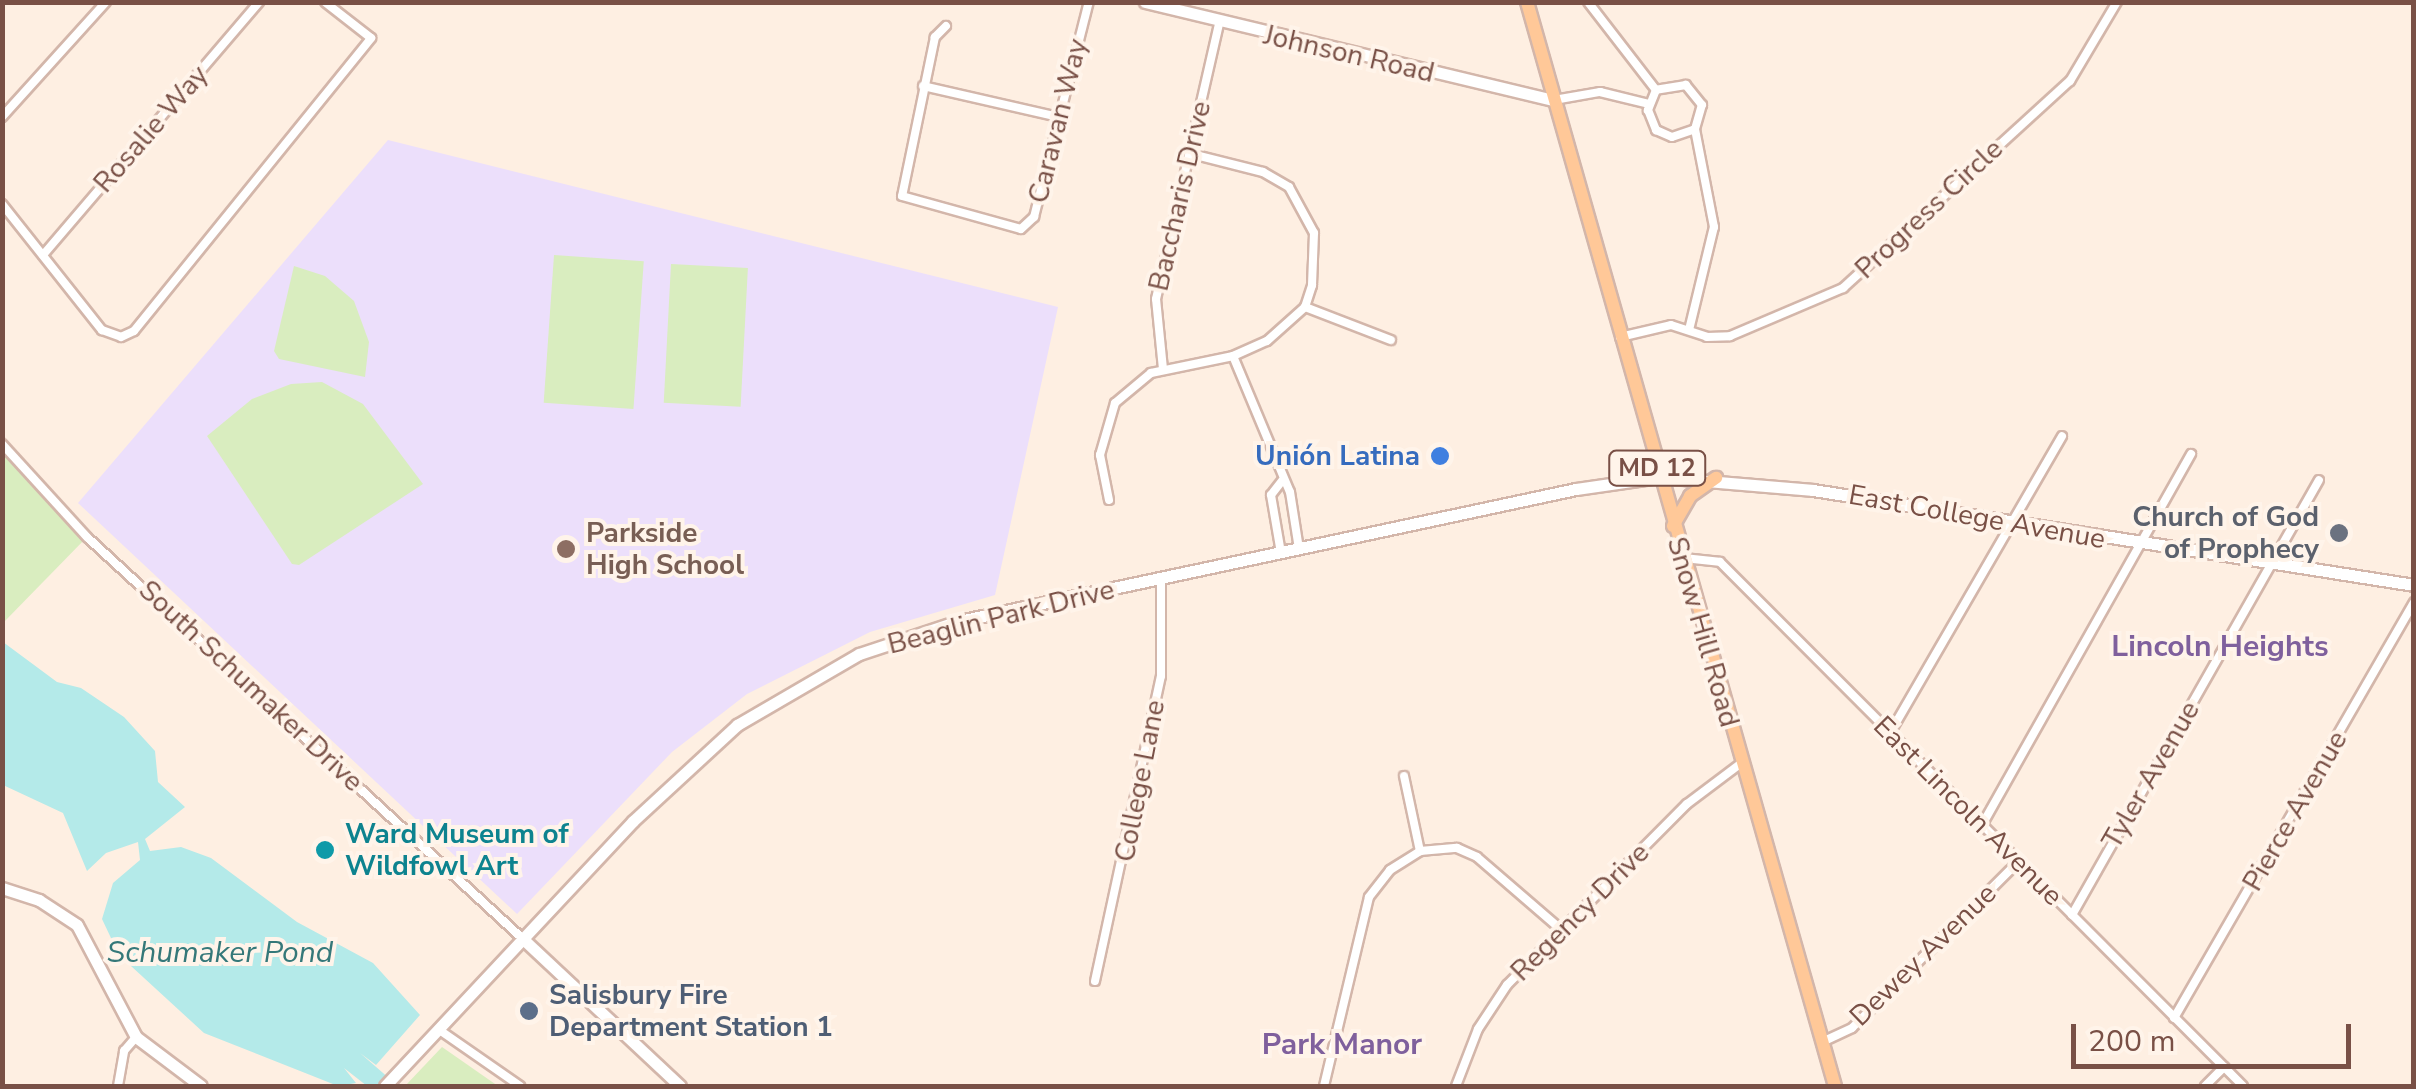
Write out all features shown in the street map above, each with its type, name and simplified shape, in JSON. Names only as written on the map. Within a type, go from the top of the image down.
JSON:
[{"type":"main road","name":"Johnson Road","points":[[1145,2],[1219,24],[1554,100]]},
{"type":"main road","name":"Snow Hill Road","points":[[1526,2],[1740,764],[1835,1086]]},
{"type":"main road","name":"East College Avenue","points":[[1659,477],[1716,478],[2269,567],[2414,585]]},
{"type":"main road","name":"Beaglin Park Drive","points":[[384,1086],[669,784],[737,725],[795,688],[920,632],[1299,549],[1659,477]]},
{"type":"main road","points":[[1674,526],[1690,496],[1716,478]]},
{"type":"main road","points":[[2,888],[39,900],[76,925],[136,1037],[201,1086]]},
{"type":"main road","name":"South Schumaker Drive","points":[[523,938],[680,1086]]},
{"type":"street","points":[[2,117],[106,2]]},
{"type":"street","name":"Rosalie Way","points":[[42,255],[259,2]]},
{"type":"street","points":[[2,204],[102,330],[121,336],[134,331],[371,38],[325,2]]},
{"type":"street","name":"Caravan Way","points":[[946,26],[935,37],[902,196],[1026,228],[1034,217],[1088,2]]},
{"type":"street","points":[[1588,2],[1656,90]]},
{"type":"street","name":"Progress Circle","points":[[1620,337],[1654,325],[1713,338],[1758,328],[1855,278],[2070,81],[2117,2]]},
{"type":"street","name":"Baccharis Drive","points":[[1164,369],[1156,298],[1219,24]]},
{"type":"street","points":[[1689,330],[1714,227],[1695,129],[1702,105],[1694,90],[1678,83],[1656,90],[1648,104],[1651,123],[1664,134],[1680,137],[1695,129]]},
{"type":"street","points":[[924,86],[1058,117]]},
{"type":"street","points":[[1554,100],[1600,92],[1648,104]]},
{"type":"street","points":[[1109,500],[1100,456],[1106,424],[1127,390],[1164,369],[1233,356],[1278,333],[1304,308],[1316,259],[1304,206],[1276,178],[1192,154]]},
{"type":"street","points":[[2,229],[12,218]]},
{"type":"street","points":[[1304,308],[1391,340]]},
{"type":"street","points":[[1233,356],[1282,481],[1299,549]]},
{"type":"street","points":[[1890,733],[2062,436]]},
{"type":"street","name":"South Schumaker Drive","points":[[2,444],[88,537],[523,938]]},
{"type":"street","points":[[1982,825],[2145,545],[2191,454]]},
{"type":"street","name":"Tyler Avenue","points":[[2072,915],[2319,480]]},
{"type":"street","points":[[1281,554],[1271,495],[1282,481]]},
{"type":"street","name":"East Lincoln Avenue","points":[[1683,558],[1720,562],[2243,1086]]},
{"type":"street","name":"College Lane","points":[[1095,981],[1161,676],[1162,578]]},
{"type":"street","name":"Pierce Avenue","points":[[2174,1018],[2414,602]]},
{"type":"street","name":"Regency Drive","points":[[1456,1086],[1490,1008],[1687,804],[1740,764]]},
{"type":"street","points":[[1404,776],[1420,851]]},
{"type":"street","points":[[1324,1086],[1369,896],[1390,870],[1436,846],[1477,857],[1564,932]]},
{"type":"street","name":"Dewey Avenue","points":[[1822,1042],[1852,1028],[2018,860]]},
{"type":"street","points":[[438,1028],[520,1086]]},
{"type":"street","points":[[118,1086],[124,1052],[136,1037]]},
{"type":"street","points":[[2204,1086],[2224,1067]]},
{"type":"shaded area","name":"Parkside High School","points":[[388,140],[1058,307],[995,595],[870,632],[747,694],[672,752],[517,914],[78,503]]},
{"type":"green space","points":[[554,255],[644,261],[633,409],[544,403]]},
{"type":"green space","points":[[671,264],[748,268],[741,407],[664,403]]},
{"type":"green space","points":[[294,266],[325,276],[354,301],[369,342],[365,377],[279,359],[274,351]]},
{"type":"green space","points":[[322,382],[363,404],[423,484],[299,565],[292,564],[207,436],[252,399],[291,384]]},
{"type":"green space","points":[[2,444],[87,537],[3,623],[2,622]]},
{"type":"green space","points":[[442,1047],[498,1086],[405,1086]]},
{"type":"water","name":"Schumaker Pond","points":[[3,642],[57,682],[81,688],[124,717],[155,751],[158,782],[185,807],[145,839],[150,851],[181,847],[211,858],[297,922],[373,963],[420,1015],[376,1065],[360,1053],[398,1086],[367,1086],[344,1068],[356,1083],[338,1086],[204,1033],[119,955],[102,919],[113,883],[140,860],[138,842],[106,853],[87,871],[63,813],[3,785]]},
{"type":"place","name":"Unión Latina","points":[[1440,456]]},
{"type":"place","name":"Church of God of Prophecy","points":[[2339,533]]},
{"type":"place","name":"Parkside High School","points":[[566,549]]},
{"type":"place","name":"Ward Museum of Wildfowl Art","points":[[325,850]]},
{"type":"place","name":"Salisbury Fire Department Station 1","points":[[529,1011]]},
{"type":"district","name":"Lincoln Heights","points":[[2220,647]]},
{"type":"district","name":"Park Manor","points":[[1342,1045]]}]
